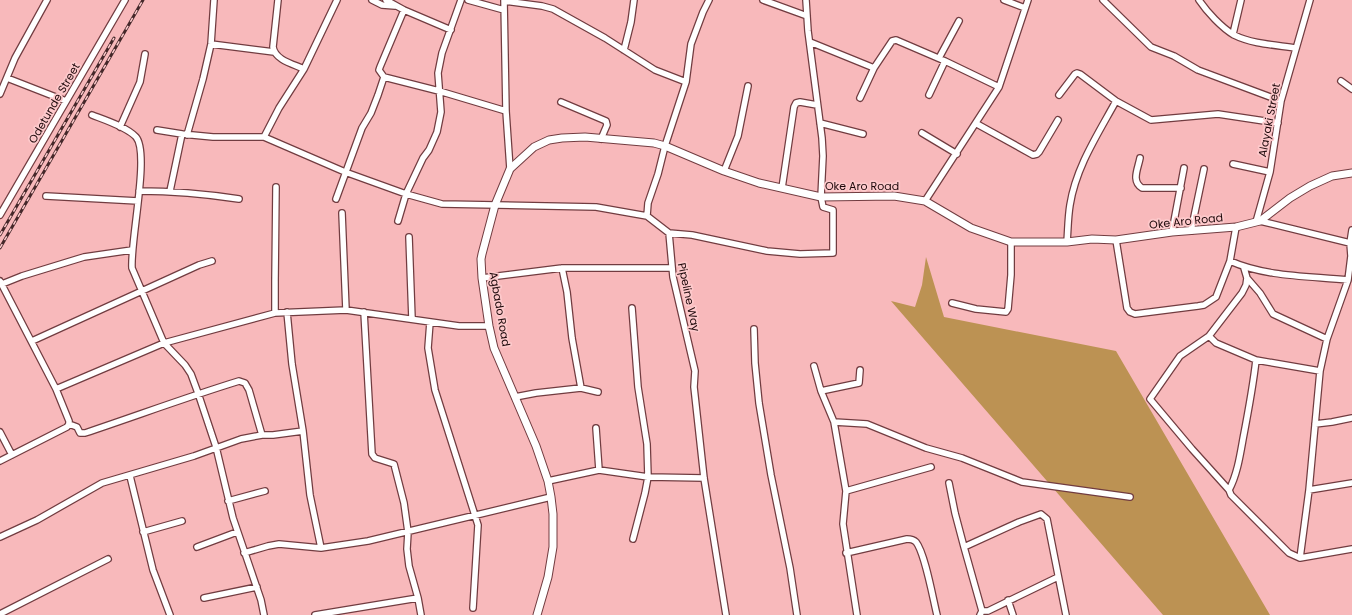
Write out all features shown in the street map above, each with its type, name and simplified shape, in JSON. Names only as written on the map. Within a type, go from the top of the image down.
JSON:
[{"type":"main road","name":"Oke Aro Road","points":[[510,169],[534,147],[549,140],[562,138],[634,140],[665,146],[724,171],[759,183],[821,197],[894,196],[925,201],[971,228],[1011,242],[1067,242],[1092,239],[1116,240],[1172,232],[1236,227],[1258,222],[1290,198],[1310,186],[1332,176],[1352,173]]},
{"type":"main road","name":"Agbado Road","points":[[510,169],[495,205],[481,259],[482,278],[489,326],[494,348],[528,424],[548,481],[551,497],[553,514],[553,547],[548,577],[537,615]]},
{"type":"street","points":[[0,94],[15,58],[47,0]]},
{"type":"street","name":"Odetunde Street","points":[[0,215],[124,0]]},
{"type":"street","points":[[170,191],[184,134],[203,79],[211,44],[214,0]]},
{"type":"street","points":[[278,0],[273,47],[274,52],[277,56],[304,69]]},
{"type":"street","points":[[264,137],[279,108],[304,69],[337,0]]},
{"type":"street","points":[[372,0],[382,5],[398,7]]},
{"type":"street","points":[[386,0],[404,10],[451,30]]},
{"type":"street","points":[[391,0],[398,7]]},
{"type":"street","points":[[398,221],[406,194],[435,140],[441,112],[438,73],[442,53],[461,0]]},
{"type":"street","points":[[468,0],[504,10]]},
{"type":"street","points":[[504,0],[554,9],[655,70],[686,82]]},
{"type":"street","name":"Agbado Road","points":[[504,0],[506,112],[510,169]]},
{"type":"street","points":[[624,50],[631,22],[634,0]]},
{"type":"street","points":[[647,216],[648,203],[686,82],[691,44],[709,0]]},
{"type":"street","points":[[763,0],[807,16]]},
{"type":"street","points":[[157,130],[213,137],[264,137],[345,172],[406,194],[442,204],[596,208],[647,216],[669,233],[692,235],[767,251],[800,254],[833,253],[833,210],[822,207],[823,156],[806,0]]},
{"type":"street","points":[[1004,0],[1025,8]]},
{"type":"street","points":[[925,201],[1000,87],[1028,0]]},
{"type":"street","points":[[1103,0],[1151,47],[1174,56],[1198,70],[1281,101]]},
{"type":"street","points":[[1198,0],[1212,16],[1233,34],[1250,40],[1296,48]]},
{"type":"street","points":[[1233,34],[1242,0]]},
{"type":"street","name":"Alayaki Street","points":[[1258,222],[1270,172],[1281,101],[1310,0]]},
{"type":"street","points":[[404,10],[379,70],[384,77],[439,91],[506,112]]},
{"type":"street","points":[[939,58],[959,21]]},
{"type":"street","points":[[860,98],[874,68],[892,40],[896,40],[939,58],[1000,87]]},
{"type":"street","points":[[810,42],[874,68]]},
{"type":"street","points":[[211,44],[274,52]]},
{"type":"street","points":[[120,127],[140,82],[145,54]]},
{"type":"street","points":[[929,95],[945,61]]},
{"type":"street","points":[[1059,95],[1077,73],[1116,101],[1151,120],[1218,114],[1278,123]]},
{"type":"street","points":[[336,199],[362,128],[371,113],[384,77]]},
{"type":"street","points":[[7,78],[66,101]]},
{"type":"street","points":[[1341,81],[1352,89]]},
{"type":"street","points":[[724,171],[738,136],[748,86]]},
{"type":"street","points":[[1067,242],[1070,205],[1082,162],[1116,101]]},
{"type":"street","points":[[561,102],[606,120],[607,125],[601,138]]},
{"type":"street","points":[[782,188],[794,107],[796,103],[800,102],[817,105]]},
{"type":"street","points":[[92,115],[120,127],[134,135],[139,140],[139,191],[132,250],[132,268],[164,343],[185,365],[191,374],[216,447],[228,501],[264,615]]},
{"type":"street","points":[[977,124],[1034,154],[1037,154],[1058,120]]},
{"type":"street","points":[[820,122],[862,134]]},
{"type":"street","points":[[922,133],[957,154]]},
{"type":"street","points":[[1140,158],[1135,179],[1137,185],[1142,188],[1181,188]]},
{"type":"street","points":[[1232,164],[1270,172]]},
{"type":"street","points":[[1172,232],[1184,168]]},
{"type":"street","points":[[1191,231],[1204,169]]},
{"type":"street","points":[[276,187],[274,282],[276,313]]},
{"type":"street","points":[[139,191],[170,191],[239,199]]},
{"type":"street","points":[[46,196],[138,201]]},
{"type":"street","points":[[342,213],[346,310]]},
{"type":"street","points":[[1258,222],[1350,243]]},
{"type":"street","points":[[1116,240],[1127,308],[1134,314],[1204,305],[1216,297],[1230,262],[1236,227]]},
{"type":"street","points":[[1300,558],[1309,490],[1320,370],[1327,339],[1348,280],[1352,258],[1350,243],[1352,230]]},
{"type":"street","name":"Pipeline Way","points":[[669,233],[672,268],[695,371],[694,387],[704,478],[726,615]]},
{"type":"street","points":[[409,236],[412,319]]},
{"type":"street","points":[[952,303],[976,309],[1006,312],[1008,309],[1011,275],[1011,242]]},
{"type":"street","points":[[69,424],[70,421],[56,389],[1,282],[84,257],[132,250]]},
{"type":"street","points":[[32,341],[199,265],[212,261]]},
{"type":"street","points":[[1230,262],[1244,268],[1271,273],[1348,280]]},
{"type":"street","points":[[562,268],[581,388]]},
{"type":"street","points":[[482,278],[562,268],[672,268]]},
{"type":"street","points":[[1244,268],[1246,285],[1242,293],[1209,336],[1180,356],[1150,399],[1231,494],[1289,553],[1300,558],[1352,549]]},
{"type":"street","points":[[1246,278],[1260,293],[1273,314],[1327,339]]},
{"type":"street","points":[[632,308],[638,386],[646,444],[648,477],[633,539]]},
{"type":"street","points":[[56,389],[164,343],[276,313],[346,310],[459,326],[489,326]]},
{"type":"street","points":[[287,312],[292,364],[303,431],[310,495],[321,548]]},
{"type":"street","points":[[364,312],[372,454],[375,458],[394,464],[404,503],[408,532],[407,549],[409,566],[421,615]]},
{"type":"street","points":[[430,322],[428,348],[435,390],[475,516],[478,530],[473,608]]},
{"type":"street","points":[[754,329],[755,363],[759,403],[771,475],[790,568],[797,615]]},
{"type":"street","points":[[1209,336],[1216,343],[1256,360],[1320,370]]},
{"type":"street","points":[[1229,490],[1233,482],[1241,451],[1256,360]]},
{"type":"street","points":[[814,366],[821,391],[834,422],[846,491],[843,524],[846,553],[857,615]]},
{"type":"street","points":[[821,391],[857,384],[860,381],[860,370]]},
{"type":"street","points":[[0,461],[69,424],[77,427],[80,433],[85,433],[239,380],[245,383],[249,390],[262,434]]},
{"type":"street","points":[[515,397],[581,388],[598,392]]},
{"type":"street","points":[[1315,424],[1352,418]]},
{"type":"street","points":[[834,422],[867,424],[926,448],[962,458],[1022,482],[1130,497]]},
{"type":"street","points":[[596,428],[599,470]]},
{"type":"street","points":[[0,537],[37,520],[102,484],[200,454],[241,439],[262,434],[273,435],[303,431]]},
{"type":"street","points":[[0,432],[12,455]]},
{"type":"street","points":[[846,491],[931,467]]},
{"type":"street","points":[[548,481],[599,470],[648,477],[704,478]]},
{"type":"street","points":[[130,476],[153,570],[170,615]]},
{"type":"street","points":[[949,483],[955,513],[981,613],[1058,577]]},
{"type":"street","points":[[1309,490],[1352,483]]},
{"type":"street","points":[[228,501],[265,491]]},
{"type":"street","points":[[244,553],[279,544],[321,548],[368,541],[551,497]]},
{"type":"street","points":[[964,547],[1019,522],[1041,514],[1047,519],[1066,615]]},
{"type":"street","points":[[143,532],[182,521]]},
{"type":"street","points":[[197,547],[237,532]]},
{"type":"street","points":[[846,553],[907,539],[916,542],[928,575],[937,615]]},
{"type":"street","points":[[0,614],[108,559]]},
{"type":"street","points":[[204,598],[256,587]]},
{"type":"street","points":[[314,615],[418,598]]},
{"type":"street","points":[[1008,600],[1013,615]]},
{"type":"shaded area","points":[[926,257],[944,317],[1116,351],[1270,615],[1163,615],[891,301],[915,307],[922,285]]},
{"type":"railway","points":[[0,248],[143,0]]},
{"type":"railway","points":[[0,235],[114,38]]}]
